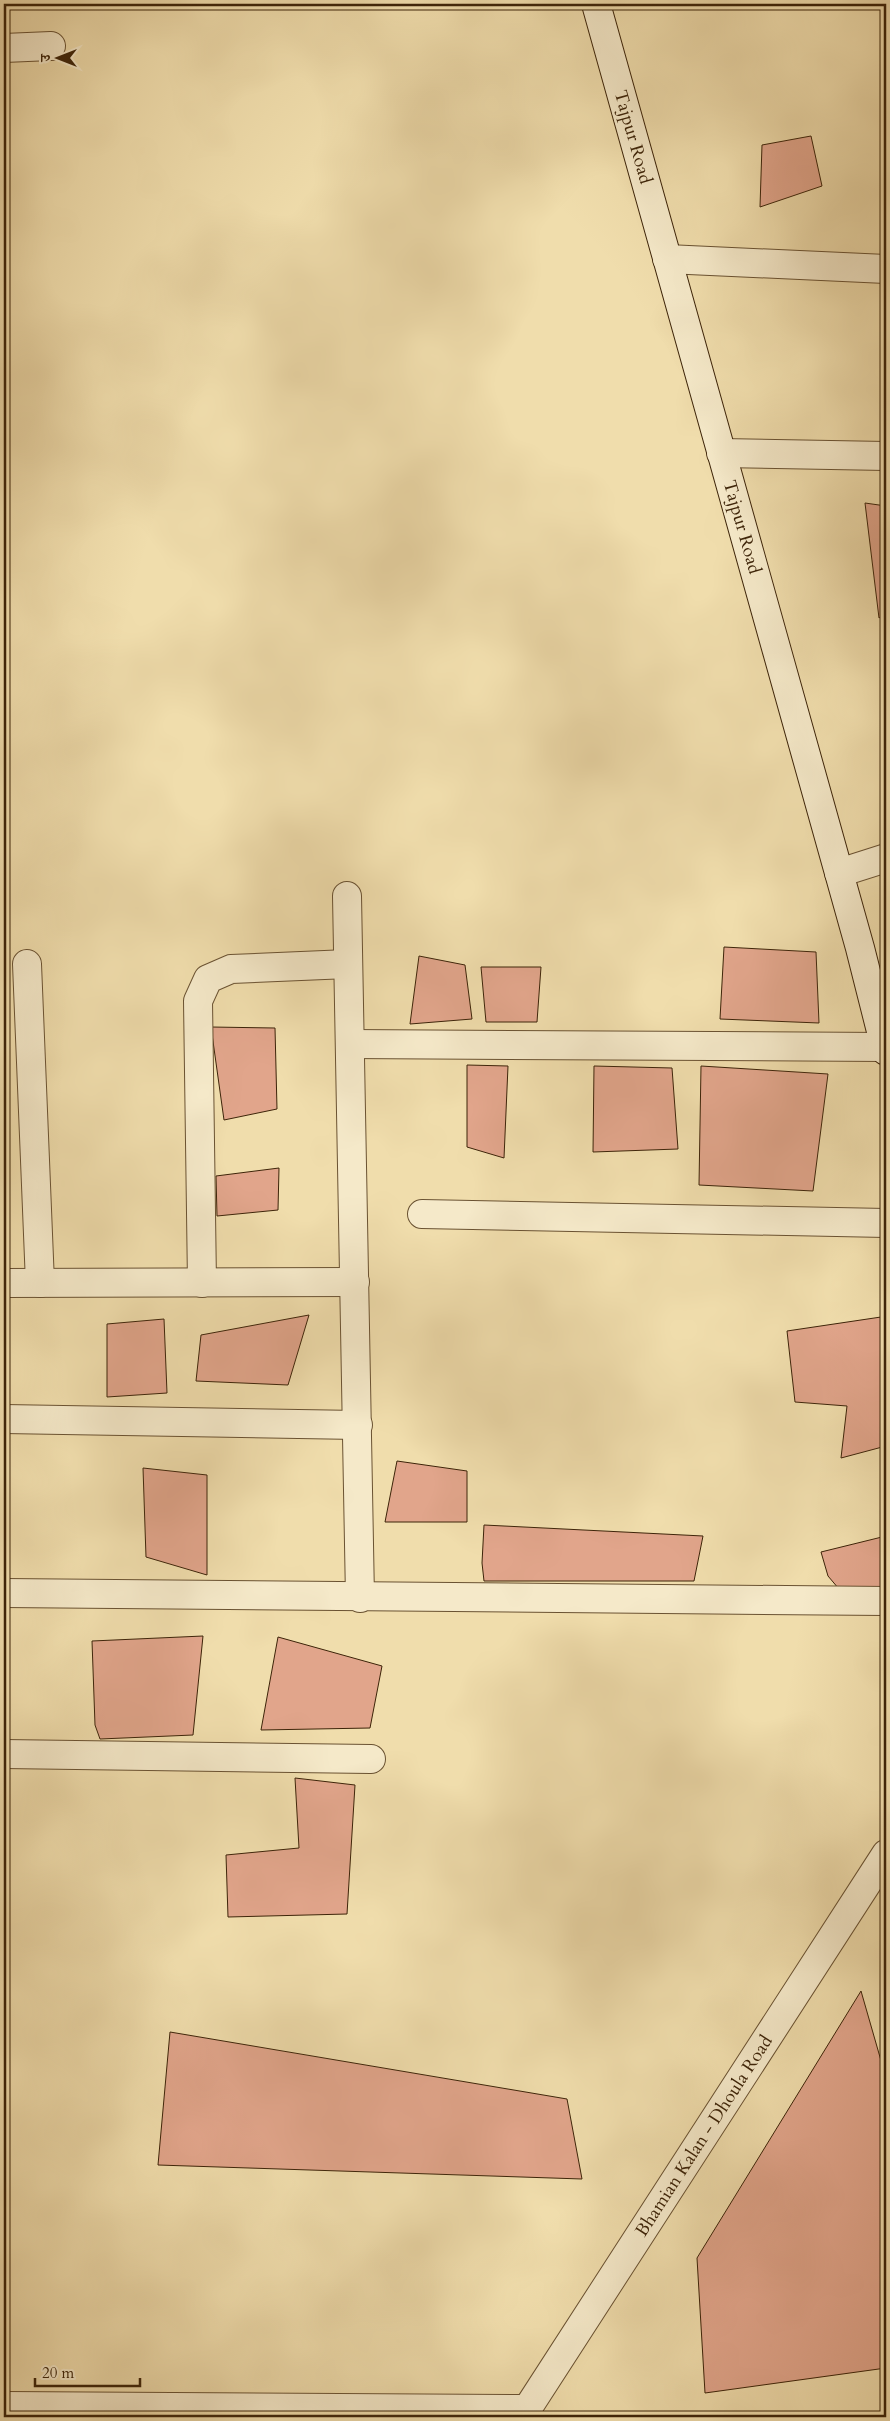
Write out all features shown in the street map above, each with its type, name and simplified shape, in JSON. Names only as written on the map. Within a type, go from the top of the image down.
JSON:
[{"type":"street","name":"Tajpur Road","points":[[596,4],[839,873],[886,1049]]},
{"type":"street","points":[[4,48],[51,46]]},
{"type":"street","points":[[667,259],[886,269]]},
{"type":"street","points":[[721,453],[886,456]]},
{"type":"street","points":[[839,873],[886,858]]},
{"type":"street","points":[[347,896],[360,1598]]},
{"type":"street","points":[[27,964],[40,1283]]},
{"type":"street","points":[[202,1283],[198,1001],[208,979],[231,969],[348,964]]},
{"type":"street","points":[[350,1044],[886,1049]]},
{"type":"street","points":[[422,1214],[886,1223]]},
{"type":"street","points":[[4,1283],[355,1282]]},
{"type":"street","points":[[4,1419],[358,1425]]},
{"type":"street","points":[[4,1594],[886,1601]]},
{"type":"street","points":[[4,1754],[371,1759]]},
{"type":"street","name":"Bhamian Kalan - Dhoula Road","points":[[524,2413],[886,1854]]},
{"type":"street","points":[[4,2406],[524,2413]]},
{"type":"building","points":[[811,136],[822,186],[760,207],[762,145]]},
{"type":"building","points":[[865,503],[886,506],[886,613],[879,618]]},
{"type":"building","points":[[724,947],[816,952],[819,1023],[720,1019]]},
{"type":"building","points":[[419,956],[465,965],[472,1019],[410,1024]]},
{"type":"building","points":[[481,967],[541,967],[537,1022],[486,1022]]},
{"type":"building","points":[[211,1027],[275,1028],[277,1109],[224,1120]]},
{"type":"building","points":[[467,1065],[508,1066],[504,1158],[467,1147]]},
{"type":"building","points":[[594,1066],[672,1068],[678,1149],[593,1152]]},
{"type":"building","points":[[701,1066],[828,1074],[813,1191],[699,1185]]},
{"type":"building","points":[[279,1168],[278,1210],[217,1216],[216,1176]]},
{"type":"building","points":[[309,1315],[288,1385],[196,1381],[201,1335]]},
{"type":"building","points":[[881,1317],[886,1327],[886,1446],[841,1458],[847,1406],[795,1402],[787,1331]]},
{"type":"building","points":[[164,1319],[167,1393],[107,1397],[107,1324]]},
{"type":"building","points":[[397,1461],[467,1471],[467,1522],[385,1522]]},
{"type":"building","points":[[143,1468],[207,1475],[207,1575],[146,1557]]},
{"type":"building","points":[[484,1525],[703,1536],[694,1581],[484,1581],[482,1563]]},
{"type":"building","points":[[886,1536],[886,1589],[839,1589],[828,1576],[821,1552]]},
{"type":"building","points":[[203,1636],[193,1735],[100,1739],[95,1725],[92,1641]]},
{"type":"building","points":[[278,1637],[382,1666],[370,1728],[261,1730]]},
{"type":"building","points":[[295,1778],[355,1785],[347,1914],[228,1917],[226,1855],[299,1848]]},
{"type":"building","points":[[861,1991],[886,2078],[886,2368],[705,2393],[697,2258]]},
{"type":"building","points":[[170,2032],[567,2099],[582,2179],[158,2165]]}]
